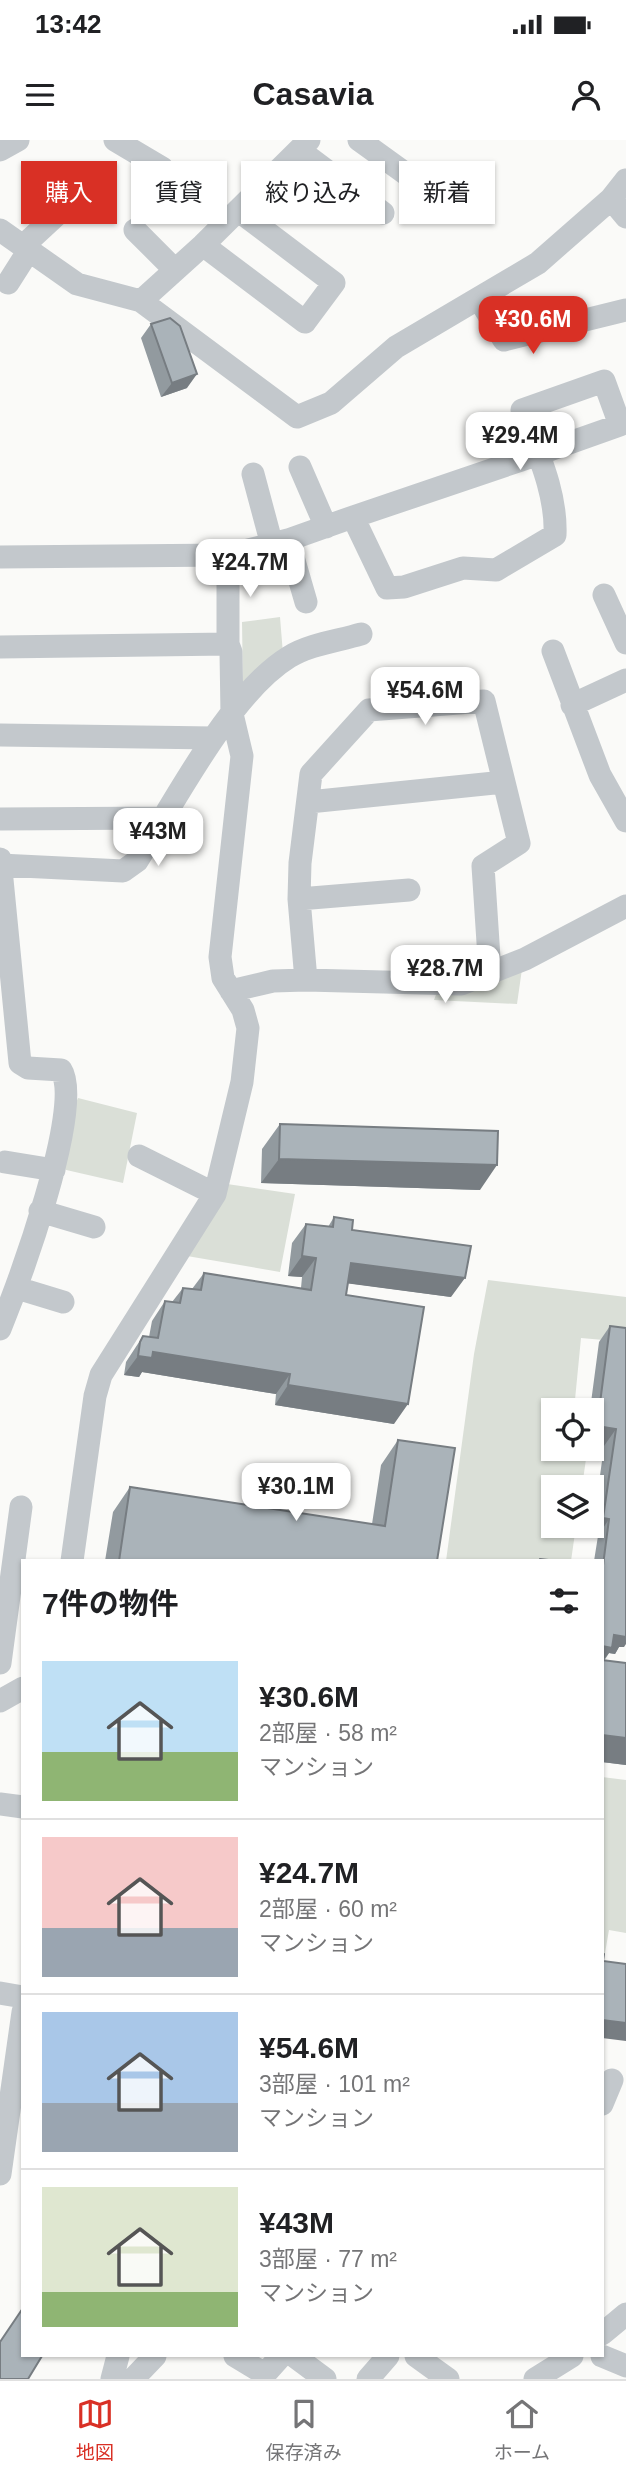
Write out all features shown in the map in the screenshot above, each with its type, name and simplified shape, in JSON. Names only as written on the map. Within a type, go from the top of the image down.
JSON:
[{"type":"street","points":[[0,150],[18,140]]},
{"type":"street","points":[[115,140],[150,161]]},
{"type":"street","points":[[359,140],[399,169]]},
{"type":"street","points":[[141,301],[239,211],[304,145],[323,161]]},
{"type":"street","points":[[0,230],[77,284],[141,301],[297,417],[331,404],[397,347],[538,263],[611,199],[626,180]]},
{"type":"street","points":[[611,199],[626,217]]},
{"type":"street","points":[[203,245],[305,322],[334,283],[239,211]]},
{"type":"street","points":[[8,283],[26,248],[50,224]]},
{"type":"street","points":[[135,230],[175,270]]},
{"type":"street","points":[[479,299],[504,340],[626,310]]},
{"type":"street","points":[[0,557],[228,555],[326,527],[353,517],[537,454],[553,501],[555,535],[496,570],[463,568],[404,587],[387,588],[353,517]]},
{"type":"street","points":[[300,467],[326,527]]},
{"type":"street","points":[[253,474],[306,602]]},
{"type":"street","points":[[72,1559],[95,1396],[101,1375],[215,1194],[242,1082],[248,1028],[243,1010],[223,978],[220,957],[242,756],[232,713],[231,652],[228,644],[228,555]]},
{"type":"street","points":[[604,594],[626,643]]},
{"type":"street","points":[[0,865],[123,871],[137,861],[213,738],[269,672],[288,658],[361,635]]},
{"type":"street","points":[[0,646],[228,644]]},
{"type":"street","points":[[553,651],[600,775],[626,821]]},
{"type":"street","points":[[572,705],[626,680]]},
{"type":"street","points":[[306,980],[299,899],[300,863],[311,774],[369,710],[484,701],[519,843],[483,866],[490,973]]},
{"type":"street","points":[[0,735],[213,738]]},
{"type":"street","points":[[309,802],[503,782]]},
{"type":"street","points":[[0,819],[164,818]]},
{"type":"street","points":[[0,859],[20,1063],[27,1068],[61,1070],[66,1076],[64,1119],[54,1170],[17,1288],[0,1329]]},
{"type":"street","points":[[299,899],[410,890]]},
{"type":"street","points":[[231,991],[273,981],[461,984],[525,959],[626,906]]},
{"type":"street","points":[[139,1156],[215,1194]]},
{"type":"street","points":[[5,1162],[54,1170]]},
{"type":"street","points":[[40,1211],[94,1227]]},
{"type":"street","points":[[17,1288],[63,1302]]},
{"type":"street","points":[[0,1663],[21,1507]]},
{"type":"street","points":[[0,1701],[21,1689]]},
{"type":"street","points":[[0,1804],[21,1807]]},
{"type":"street","points":[[0,1993],[21,1997]]},
{"type":"street","points":[[0,2175],[21,2040]]},
{"type":"street","points":[[604,2100],[613,2080]]},
{"type":"street","points":[[604,2332],[626,2314]]},
{"type":"street","points":[[112,2379],[118,2357]]},
{"type":"street","points":[[133,2379],[154,2357]]},
{"type":"street","points":[[237,2357],[265,2374],[280,2357]]},
{"type":"street","points":[[295,2357],[325,2379]]},
{"type":"street","points":[[368,2379],[387,2357]]},
{"type":"street","points":[[417,2357],[448,2379]]},
{"type":"street","points":[[535,2379],[570,2357]]},
{"type":"street","points":[[604,2357],[626,2366]]},
{"type":"shaded area","points":[[280,617],[283,654],[243,688],[242,622]]},
{"type":"shaded area","points":[[522,969],[517,1004],[434,1000],[437,992]]},
{"type":"shaded area","points":[[78,1098],[137,1113],[123,1183],[62,1169],[70,1118]]},
{"type":"shaded area","points":[[227,1184],[295,1194],[280,1272],[187,1256]]},
{"type":"shaded area","points":[[488,1280],[626,1297],[626,1342],[581,1338],[575,1398],[541,1398],[541,1461],[586,1461],[584,1475],[541,1475],[541,1538],[574,1538],[571,1559],[446,1559],[474,1354]]},
{"type":"shaded area","points":[[604,1777],[626,1780],[626,1933],[609,1930],[605,1953]]},
{"type":"building","points":[[170,318],[180,326],[197,374],[172,383],[151,324]]},
{"type":"building","points":[[280,1124],[498,1131],[497,1165],[279,1159]]},
{"type":"building","points":[[334,1217],[353,1220],[352,1230],[471,1246],[465,1278],[351,1263],[346,1295],[424,1307],[408,1404],[288,1385],[290,1374],[153,1352],[152,1358],[138,1356],[143,1336],[158,1338],[165,1301],[180,1303],[183,1288],[201,1290],[204,1273],[311,1290],[316,1258],[302,1256],[306,1224],[333,1227]]},
{"type":"building","points":[[610,1326],[626,1328],[626,1637],[614,1635],[612,1648],[604,1646],[604,1559],[609,1519],[604,1518],[604,1511],[616,1429],[604,1427],[604,1398],[601,1398]]},
{"type":"building","points":[[398,1440],[455,1448],[437,1559],[119,1559],[130,1487],[385,1526]]},
{"type":"building","points":[[604,1660],[626,1663],[626,1738],[604,1735]]},
{"type":"building","points":[[604,1961],[626,1964],[626,2023],[604,2020]]},
{"type":"building","points":[[21,2311],[21,2357],[41,2357],[28,2379],[0,2379],[0,2342]]}]
